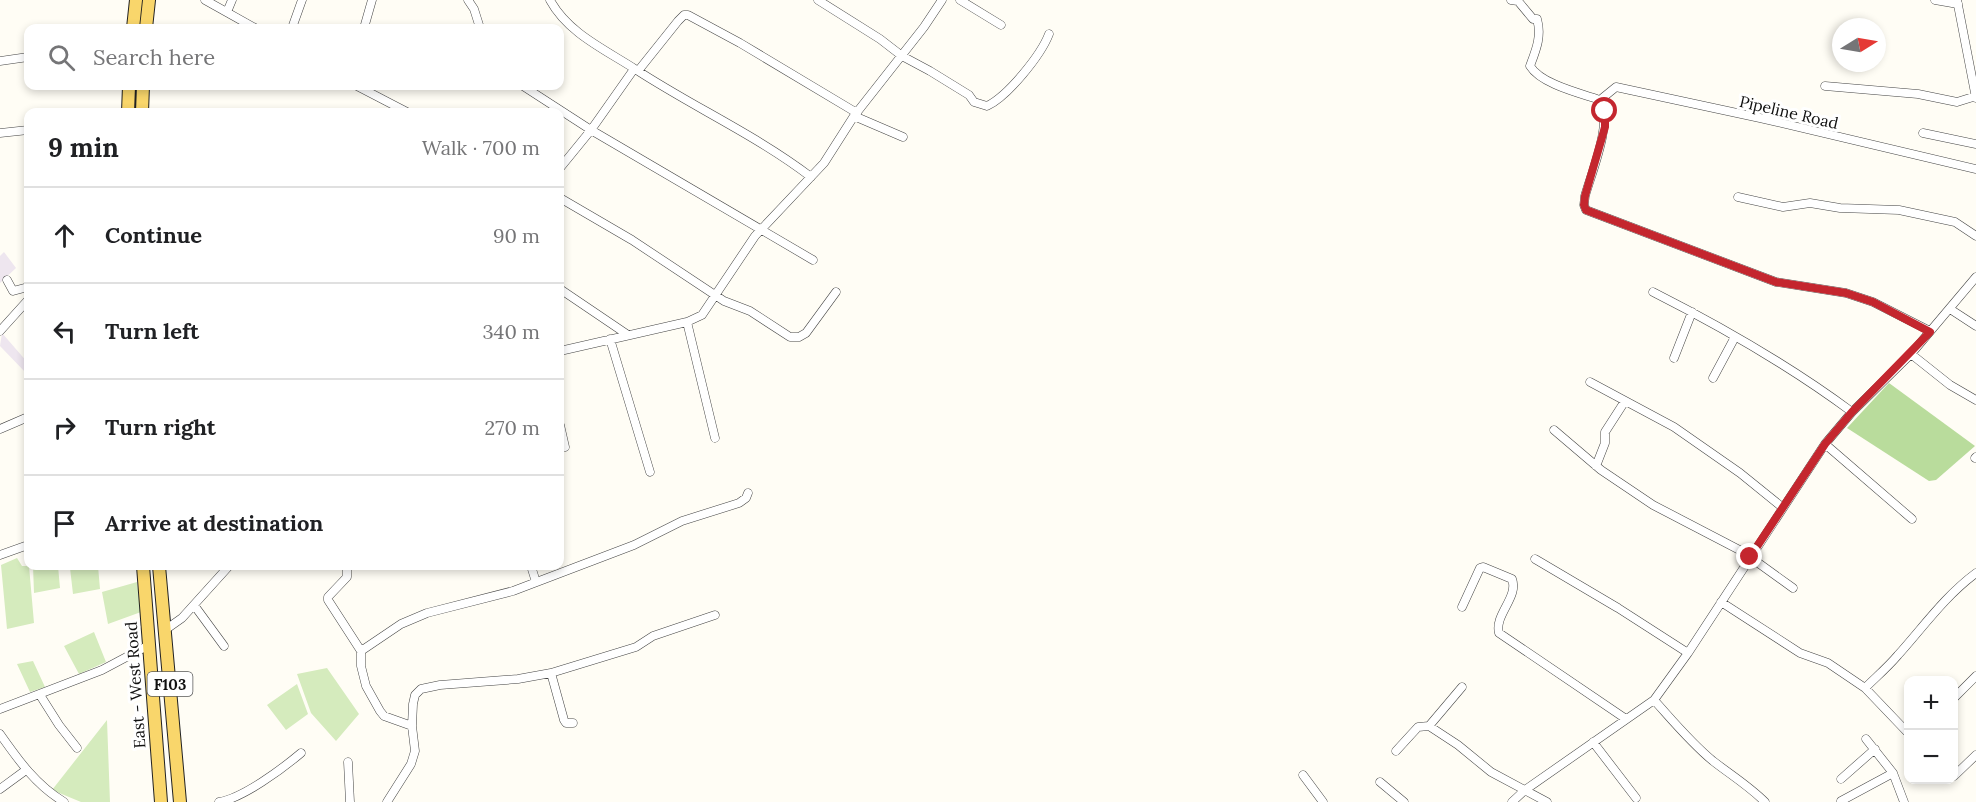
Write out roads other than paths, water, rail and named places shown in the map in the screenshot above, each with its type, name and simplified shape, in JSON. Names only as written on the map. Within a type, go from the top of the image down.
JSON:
[{"type":"main road","points":[[133,24],[136,0]]},
{"type":"main road","points":[[146,24],[149,0]]},
{"type":"main road","points":[[128,108],[129,90]]},
{"type":"main road","points":[[142,108],[143,90]]},
{"type":"main road","name":"East - West Road","points":[[143,570],[161,802]]},
{"type":"main road","name":"East - West Road","points":[[159,570],[180,802]]},
{"type":"street","points":[[205,0],[248,24]]},
{"type":"street","points":[[227,12],[232,0]]},
{"type":"street","points":[[293,24],[302,0]]},
{"type":"street","points":[[365,24],[372,0]]},
{"type":"street","points":[[468,0],[474,9],[479,24]]},
{"type":"street","points":[[550,0],[576,32],[686,101],[780,153],[811,177]]},
{"type":"street","points":[[818,0],[880,39],[902,56],[969,95],[974,102],[987,106],[998,100],[1043,49],[1049,34]]},
{"type":"street","points":[[564,350],[687,322],[702,315],[761,229],[824,163],[855,115],[902,56],[942,0]]},
{"type":"street","points":[[960,0],[1001,25]]},
{"type":"street","points":[[1511,0],[1518,1],[1533,19],[1538,21],[1540,39],[1530,66],[1534,73],[1544,81],[1554,82],[1600,100],[1605,111],[1605,127],[1585,196],[1586,210],[1776,282],[1846,293],[1873,302],[1930,332]]},
{"type":"street","points":[[1826,86],[1918,94],[1957,102],[1976,97],[1957,2],[1935,0]]},
{"type":"street","points":[[564,163],[636,70],[684,15],[740,43],[855,115],[903,137]]},
{"type":"street","points":[[0,62],[24,58]]},
{"type":"street","name":"Pipeline Road","points":[[1600,100],[1616,87],[1976,169]]},
{"type":"street","points":[[365,90],[399,108]]},
{"type":"street","points":[[529,90],[557,108]]},
{"type":"street","points":[[564,113],[813,260]]},
{"type":"street","points":[[0,133],[24,130]]},
{"type":"street","points":[[1923,134],[1976,144]]},
{"type":"street","points":[[1738,197],[1783,207],[1810,203],[1840,208],[1899,210],[1955,222],[1976,236]]},
{"type":"street","points":[[564,200],[632,240],[715,296],[750,310],[790,336],[799,338],[806,333],[836,292]]},
{"type":"street","points":[[7,280],[13,291],[24,288]]},
{"type":"street","points":[[1512,802],[1654,700],[1688,653],[1825,444],[1852,412],[1911,354],[1975,282]]},
{"type":"street","points":[[564,292],[628,335]]},
{"type":"street","points":[[1653,292],[1692,312],[1817,385],[1852,412]]},
{"type":"street","points":[[0,331],[24,304]]},
{"type":"street","points":[[1950,309],[1976,326]]},
{"type":"street","points":[[1674,358],[1692,312]]},
{"type":"street","points":[[687,322],[715,438]]},
{"type":"street","points":[[1713,378],[1734,337]]},
{"type":"street","points":[[610,339],[650,472]]},
{"type":"street","points":[[1911,354],[1950,385],[1976,400]]},
{"type":"street","points":[[1590,382],[1674,426],[1740,473],[1782,507]]},
{"type":"street","points":[[1596,466],[1605,443],[1605,432],[1625,401]]},
{"type":"street","points":[[0,429],[24,419]]},
{"type":"street","points":[[1554,430],[1596,466],[1653,505],[1750,556],[1793,588]]},
{"type":"street","points":[[564,443],[565,447]]},
{"type":"street","points":[[1825,444],[1912,519]]},
{"type":"street","points":[[361,651],[401,624],[427,613],[513,591],[634,545],[682,521],[739,503],[746,498],[748,493]]},
{"type":"street","points":[[0,555],[24,546]]},
{"type":"street","points":[[1535,559],[1688,653]]},
{"type":"street","points":[[1462,607],[1480,568],[1483,567],[1512,579],[1514,586],[1498,623],[1499,633],[1626,719]]},
{"type":"street","points":[[165,630],[182,618],[225,570]]},
{"type":"street","points":[[347,570],[347,577],[327,600],[361,651],[361,666],[366,686],[380,711],[384,716],[412,726]]},
{"type":"street","points":[[532,570],[536,582]]},
{"type":"street","points":[[1865,688],[1898,656],[1962,583],[1976,573]]},
{"type":"street","points":[[1721,602],[1800,653],[1828,663],[1865,688],[1905,730]]},
{"type":"street","points":[[194,605],[224,646]]},
{"type":"street","points":[[387,802],[411,764],[415,751],[412,726],[415,695],[428,687],[518,679],[551,673],[636,647],[653,636],[715,615]]},
{"type":"street","points":[[0,709],[102,670],[149,645]]},
{"type":"street","points":[[551,673],[564,720],[566,723],[573,723]]},
{"type":"street","points":[[1958,693],[1976,676]]},
{"type":"street","points":[[1429,726],[1462,687]]},
{"type":"street","points":[[40,695],[59,725],[78,748]]},
{"type":"street","points":[[1654,700],[1686,736],[1714,761],[1749,786],[1765,802]]},
{"type":"street","points":[[1395,751],[1418,727],[1429,726],[1458,745],[1491,772],[1547,802]]},
{"type":"street","points":[[1,738],[26,770],[47,791],[64,802]]},
{"type":"street","points":[[1866,739],[1893,773],[1904,802]]},
{"type":"street","points":[[1593,742],[1636,798]]},
{"type":"street","points":[[1841,779],[1875,749]]},
{"type":"street","points":[[219,802],[226,801],[247,790],[280,770],[302,753]]},
{"type":"street","points":[[1958,771],[1976,755]]},
{"type":"street","points":[[348,762],[350,802]]},
{"type":"street","points":[[0,789],[26,770]]},
{"type":"street","points":[[1841,801],[1893,773]]},
{"type":"street","points":[[1303,775],[1323,802]]},
{"type":"street","points":[[1380,782],[1404,802]]}]
